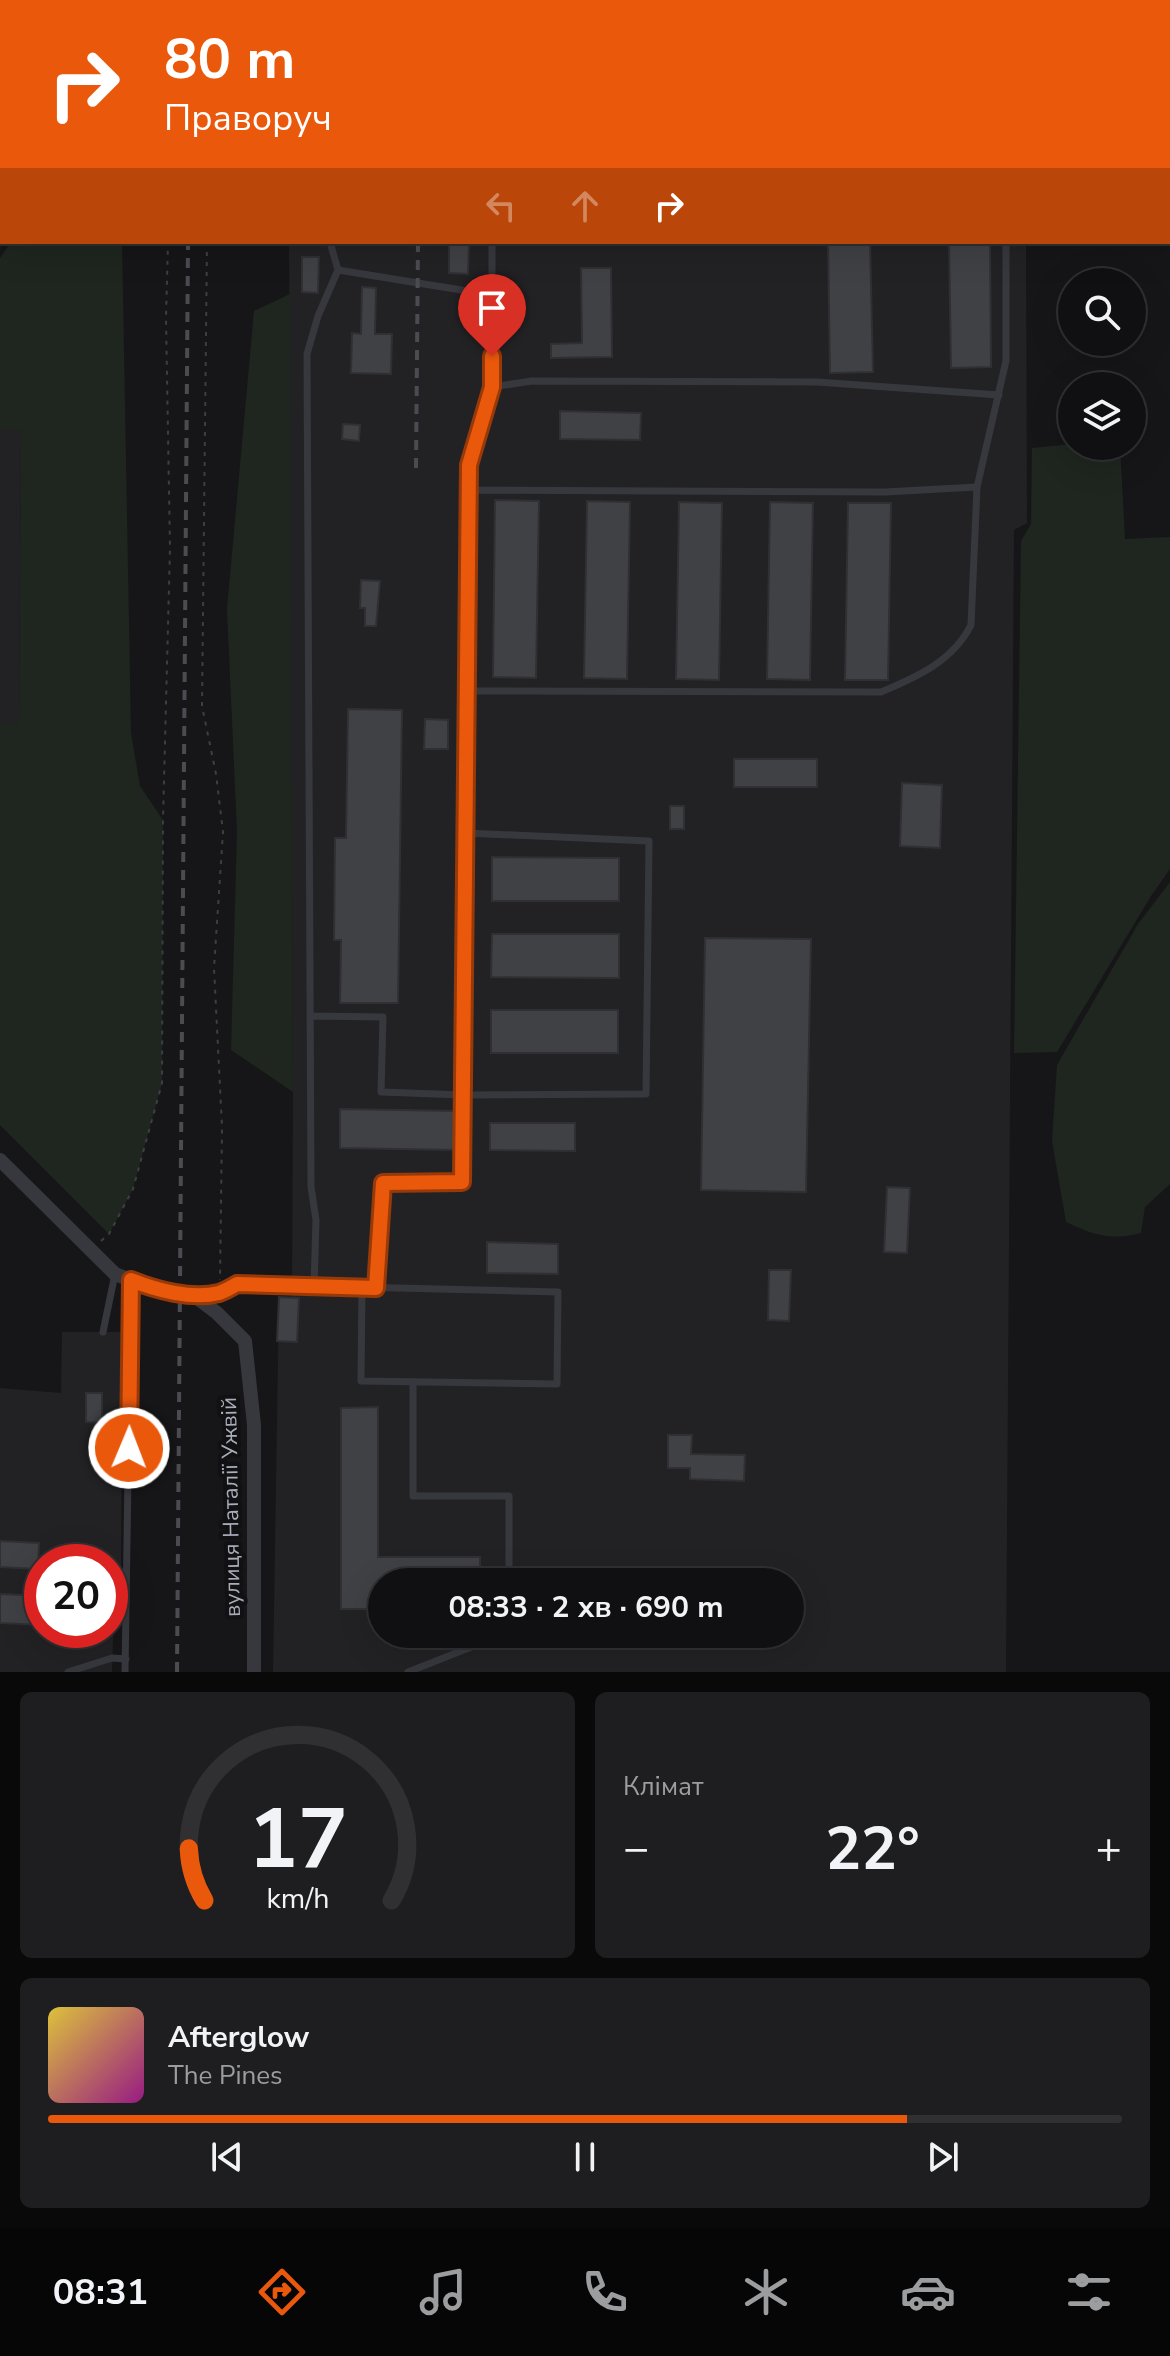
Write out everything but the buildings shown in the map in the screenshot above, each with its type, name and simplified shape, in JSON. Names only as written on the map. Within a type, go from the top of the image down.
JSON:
[{"type":"street","points":[[0,1160],[115,1274],[144,1285],[193,1295]]},
{"type":"street","name":"вулиця Наталії Ужвій","points":[[193,1295],[217,1313],[245,1341],[254,1425],[254,1672]]},
{"type":"lane","points":[[314,1287],[316,1220],[311,1187],[307,354],[318,316],[338,270],[331,244]]},
{"type":"lane","points":[[376,1288],[383,1183],[462,1182],[469,465],[492,387],[492,244]]},
{"type":"lane","points":[[467,691],[881,692],[914,679],[946,657],[963,640],[971,625],[977,487],[1006,361],[1006,244]]},
{"type":"lane","points":[[338,270],[492,295]]},
{"type":"lane","points":[[492,387],[532,381],[817,382],[999,395]]},
{"type":"lane","points":[[469,490],[885,492],[977,487]]},
{"type":"lane","points":[[310,1016],[383,1017],[381,1092],[646,1094],[649,841],[465,833]]},
{"type":"lane","points":[[103,1332],[115,1274]]},
{"type":"lane","points":[[125,1672],[131,1280]]},
{"type":"lane","points":[[193,1295],[220,1293],[237,1280],[314,1287],[362,1287],[558,1292],[557,1384],[361,1381],[362,1287]]},
{"type":"lane","points":[[413,1382],[413,1496],[509,1496],[509,1568]]},
{"type":"lane","points":[[408,1672],[469,1648]]},
{"type":"lane","points":[[68,1672],[112,1658],[126,1659]]},
{"type":"path","points":[[109,1234],[133,1189],[162,1083],[163,820],[170,548],[166,318],[168,244]]},
{"type":"path","points":[[207,244],[202,706],[216,774],[223,832],[214,968],[222,1127],[220,1293]]},
{"type":"shaded area","points":[[10,244],[122,244],[131,733],[140,786],[163,820],[162,1083],[133,1189],[109,1234],[0,1125],[0,724],[19,723],[21,430],[0,430],[0,258]]},
{"type":"shaded area","points":[[289,244],[1026,244],[1027,523],[1014,530],[1006,1672],[273,1672],[279,1297],[292,1297]]},
{"type":"shaded area","points":[[290,294],[293,1092],[231,1050],[237,832],[227,609],[254,311]]},
{"type":"shaded area","points":[[0,430],[21,430],[19,724],[0,724]]},
{"type":"shaded area","points":[[1058,445],[1058,460],[1121,460],[1125,539],[1170,537],[1170,869],[1057,1052],[1014,1053],[1021,541],[1031,524],[1032,448]]},
{"type":"shaded area","points":[[1170,882],[1170,1184],[1145,1207],[1141,1233],[1102,1235],[1066,1222],[1052,1141],[1057,1065],[1138,924]]},
{"type":"shaded area","points":[[62,1332],[122,1332],[121,1544],[24,1544],[24,1648],[113,1648],[112,1672],[0,1672],[0,1388],[61,1393]]},
{"type":"railway","points":[[177,1672],[188,244]]},
{"type":"railway","points":[[416,468],[418,244]]},
{"type":"route","points":[[129,1448],[131,1280],[193,1295],[220,1293],[237,1284],[376,1288],[383,1183],[462,1182],[469,465],[492,387],[492,356]]}]
